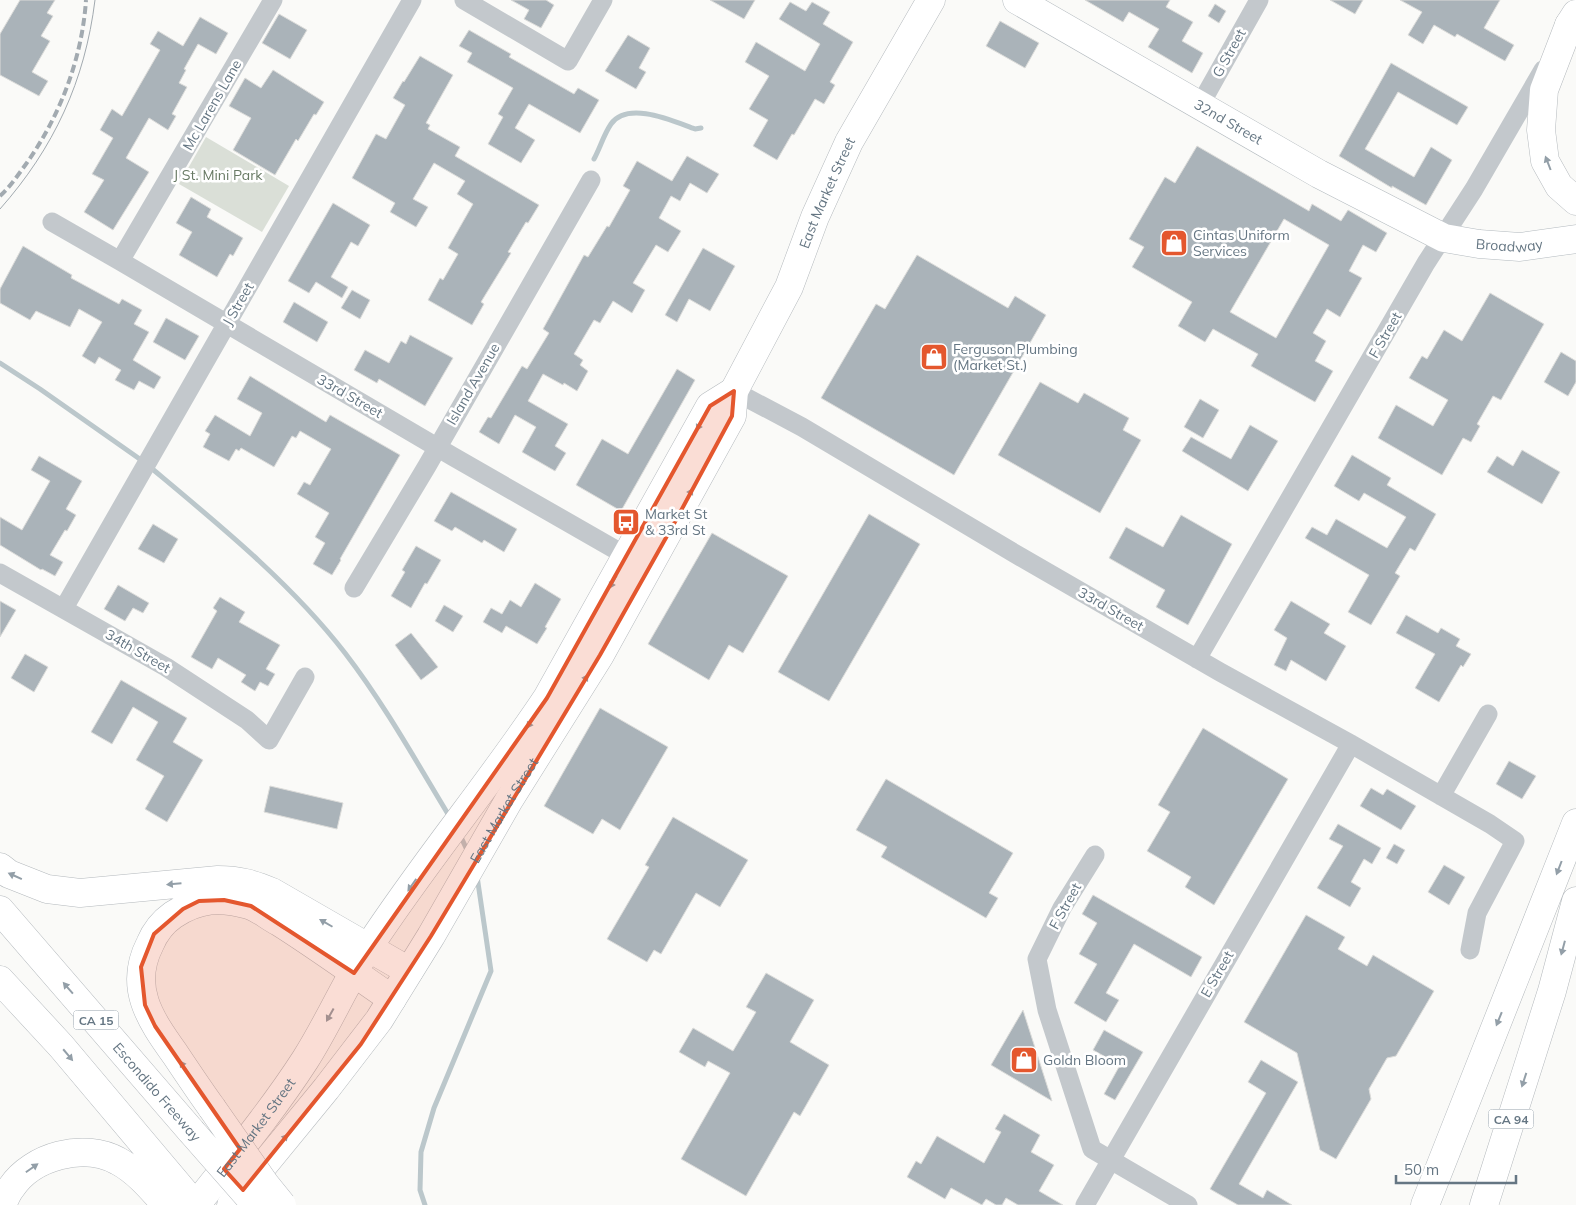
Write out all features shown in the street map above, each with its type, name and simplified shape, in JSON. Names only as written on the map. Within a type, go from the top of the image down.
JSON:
[{"type":"main road","name":"East Market Street","points":[[231,1205],[361,1044],[392,999],[509,800],[600,655],[638,562],[710,406],[734,391],[789,287],[815,217],[849,142],[931,0]]},
{"type":"main road","name":"32nd Street","points":[[1017,0],[1319,174],[1444,238]]},
{"type":"main road","points":[[1574,18],[1544,90],[1541,130],[1546,161],[1559,186],[1576,201]]},
{"type":"main road","name":"Broadway","points":[[1444,238],[1520,248],[1576,239]]},
{"type":"main road","name":"East Market Street","points":[[195,1205],[276,1103],[306,1058],[368,948],[440,845],[522,736],[638,562]]},
{"type":"main road","points":[[1424,1205],[1576,823]]},
{"type":"main road","points":[[0,867],[9,874],[47,889],[80,893],[218,880],[238,880],[272,892],[409,971]]},
{"type":"main road","points":[[282,1205],[265,1184],[155,1026],[145,1005],[141,983],[141,968],[145,953],[154,934],[166,919],[183,908],[199,901],[224,900],[251,906],[291,930],[392,999]]},
{"type":"main road","name":"CA 94","points":[[1484,1205],[1552,991],[1576,901]]},
{"type":"main road","name":"Escondido Freeway","points":[[0,910],[256,1205]]},
{"type":"main road","points":[[0,980],[61,1046],[154,1174],[166,1205]]},
{"type":"main road","points":[[2,1205],[11,1187],[32,1167],[57,1155],[78,1152],[104,1155],[128,1167],[154,1174],[195,1205]]},
{"type":"street","name":"Mc Larens Lane","points":[[120,261],[273,0]]},
{"type":"street","name":"J Street","points":[[64,608],[412,0]]},
{"type":"street","points":[[464,0],[568,61],[603,0]]},
{"type":"street","name":"G Street","points":[[1200,105],[1259,0]]},
{"type":"street","name":"F Street","points":[[1196,659],[1426,263],[1474,189],[1574,18]]},
{"type":"street","name":"Island Avenue","points":[[354,588],[591,180]]},
{"type":"street","name":"33rd Street","points":[[52,222],[638,562]]},
{"type":"street","name":"33rd Street","points":[[734,391],[802,427],[1018,556],[1196,659],[1351,744],[1490,824],[1514,841],[1477,913],[1470,950]]},
{"type":"street","name":"34th Street","points":[[0,573],[166,667],[247,720],[268,740],[305,677]]},
{"type":"street","points":[[1441,796],[1488,714]]},
{"type":"street","name":"E Street","points":[[1085,1205],[1351,744]]},
{"type":"street","name":"F Street","points":[[1095,855],[1062,908],[1037,959],[1047,1010],[1092,1149],[1112,1160]]},
{"type":"street","points":[[1112,1160],[1188,1205]]},
{"type":"highlighted area","points":[[734,391],[732,416],[676,520],[600,655],[431,936],[361,1044],[243,1190],[224,1169],[240,1149],[155,1026],[145,1005],[141,967],[154,934],[183,909],[199,901],[224,900],[251,906],[354,973],[547,698],[710,406]]},
{"type":"green space","name":"J St. Mini Park","points":[[206,137],[289,186],[262,232],[179,184]]},
{"type":"building","points":[[20,0],[55,0],[47,13],[53,16],[41,36],[50,41],[32,72],[48,81],[39,96],[0,75],[0,34]]},
{"type":"building","points":[[511,0],[546,0],[554,5],[541,28],[524,19],[529,10]]},
{"type":"building","points":[[710,0],[755,0],[744,19]]},
{"type":"building","points":[[1085,0],[1170,0],[1166,7],[1193,22],[1182,41],[1203,53],[1192,73],[1148,47],[1159,29],[1129,12],[1123,22]]},
{"type":"building","points":[[1330,0],[1363,0],[1355,14]]},
{"type":"building","points":[[1400,0],[1500,0],[1484,28],[1514,45],[1505,61],[1457,34],[1455,37],[1434,25],[1423,44],[1408,35],[1422,12]]},
{"type":"building","points":[[790,2],[806,11],[812,2],[830,12],[823,24],[853,42],[830,82],[835,85],[824,104],[815,99],[777,160],[753,146],[768,120],[749,109],[769,76],[745,62],[756,42],[805,71],[820,44],[779,19]]},
{"type":"building","points":[[1215,4],[1226,11],[1219,23],[1208,16]]},
{"type":"building","points":[[279,14],[307,30],[290,59],[262,43]]},
{"type":"building","points":[[200,17],[228,33],[216,54],[198,44],[184,69],[186,70],[179,83],[187,87],[172,114],[176,116],[168,130],[149,118],[126,158],[149,172],[113,230],[84,212],[104,180],[92,174],[113,138],[100,130],[112,109],[122,116],[160,50],[150,44],[158,31],[183,46]]},
{"type":"building","points":[[1000,21],[1039,43],[1025,68],[986,46]]},
{"type":"building","points":[[469,30],[511,54],[509,57],[574,94],[578,88],[599,100],[580,133],[529,104],[515,128],[535,140],[521,163],[488,144],[503,117],[498,114],[513,88],[467,62],[472,53],[459,46]]},
{"type":"building","points":[[628,35],[650,48],[639,68],[646,72],[636,89],[605,71]]},
{"type":"building","points":[[420,56],[453,75],[426,123],[430,125],[428,129],[460,147],[455,156],[539,205],[508,252],[511,253],[481,302],[484,304],[472,325],[428,300],[440,278],[443,280],[458,254],[448,248],[473,204],[457,194],[465,181],[434,163],[413,199],[428,207],[416,227],[390,212],[395,203],[352,178],[376,134],[386,139],[405,105],[393,98]]},
{"type":"building","points":[[1391,63],[1468,107],[1457,125],[1398,92],[1365,149],[1414,177],[1431,147],[1452,160],[1426,205],[1392,186],[1392,188],[1339,156]]},
{"type":"building","points":[[273,70],[324,102],[316,115],[314,114],[298,141],[296,139],[275,175],[233,150],[251,118],[229,106],[245,78],[261,88]]},
{"type":"building","points":[[1197,146],[1309,211],[1312,204],[1341,221],[1348,210],[1387,233],[1376,252],[1363,245],[1349,271],[1362,278],[1340,317],[1327,309],[1313,333],[1326,341],[1315,361],[1333,371],[1315,402],[1251,366],[1258,354],[1213,329],[1205,342],[1178,326],[1192,302],[1132,267],[1144,247],[1129,239],[1165,177],[1175,183]],"holes":[[[1284,219],[1329,245],[1276,338],[1230,312]]]},
{"type":"building","points":[[687,156],[719,174],[707,193],[690,183],[680,201],[671,196],[659,218],[681,231],[668,252],[656,245],[633,283],[645,290],[632,313],[613,301],[600,323],[594,320],[574,354],[583,360],[580,365],[588,371],[577,391],[543,374],[528,401],[568,424],[555,446],[566,453],[555,471],[522,452],[536,427],[515,415],[499,444],[479,432],[488,417],[491,418],[522,366],[527,369],[549,333],[543,329],[584,255],[588,257],[607,226],[609,227],[630,190],[623,186],[637,161],[672,181]]},
{"type":"building","points":[[191,197],[211,209],[207,217],[243,238],[233,256],[230,254],[217,277],[179,255],[192,232],[176,223]]},
{"type":"building","points":[[333,203],[370,225],[358,246],[351,242],[331,277],[348,287],[342,298],[316,282],[309,293],[288,281]]},
{"type":"building","points":[[23,246],[72,275],[71,278],[119,304],[122,299],[142,310],[134,324],[149,332],[133,360],[161,377],[154,389],[139,381],[134,390],[115,380],[121,370],[99,357],[95,364],[82,356],[102,322],[79,309],[70,327],[36,311],[30,320],[0,303],[0,289]]},
{"type":"building","points":[[703,248],[735,266],[710,311],[689,299],[677,322],[665,315]]},
{"type":"building","name":"Ferguson Plumbing (Market St.)","points":[[917,255],[1008,308],[1015,296],[1046,315],[954,475],[821,398],[876,304],[885,309]]},
{"type":"building","points":[[352,290],[370,300],[360,319],[341,308]]},
{"type":"building","points":[[1490,293],[1544,324],[1501,400],[1493,396],[1477,424],[1480,426],[1471,442],[1463,438],[1442,475],[1378,438],[1396,405],[1433,426],[1448,400],[1409,378],[1422,356],[1427,359],[1444,330],[1462,341]]},
{"type":"building","points":[[294,302],[328,322],[317,342],[283,322]]},
{"type":"building","points":[[166,318],[199,336],[185,360],[153,342]]},
{"type":"building","points":[[410,335],[453,358],[425,406],[379,379],[377,383],[354,370],[365,350],[389,363],[401,341],[406,344]]},
{"type":"building","points":[[1561,352],[1576,361],[1576,382],[1568,396],[1544,382]]},
{"type":"building","points":[[677,369],[695,380],[621,511],[576,485],[602,439],[628,454]]},
{"type":"building","points":[[250,376],[326,422],[330,415],[400,455],[332,575],[313,564],[325,543],[315,537],[329,513],[297,494],[304,482],[310,485],[331,449],[300,431],[296,438],[292,436],[274,467],[241,448],[239,451],[236,449],[229,461],[203,447],[210,434],[205,431],[215,415],[250,436],[262,413],[237,399]]},
{"type":"building","points":[[1040,382],[1078,403],[1084,393],[1129,418],[1123,430],[1141,440],[1100,513],[998,455]]},
{"type":"building","points":[[1200,399],[1219,410],[1203,438],[1184,427]]},
{"type":"building","points":[[1250,425],[1278,441],[1248,491],[1182,451],[1191,437],[1231,459]]},
{"type":"building","points":[[1522,450],[1560,472],[1542,504],[1487,472],[1497,456],[1513,466]]},
{"type":"building","points":[[1352,455],[1391,478],[1387,485],[1436,514],[1415,551],[1410,548],[1395,573],[1400,576],[1371,625],[1348,612],[1369,575],[1305,538],[1312,527],[1327,535],[1336,519],[1387,548],[1406,517],[1364,493],[1359,501],[1334,486]]},
{"type":"building","points":[[39,456],[82,481],[66,509],[76,515],[50,555],[63,562],[55,576],[41,570],[0,545],[0,517],[22,530],[50,481],[31,470]]},
{"type":"building","points":[[451,492],[517,529],[504,552],[484,540],[482,543],[455,527],[452,531],[434,521]]},
{"type":"building","points":[[869,514],[920,544],[829,701],[778,672]]},
{"type":"building","points":[[1181,515],[1232,544],[1188,625],[1156,607],[1165,590],[1109,558],[1126,527],[1163,547]]},
{"type":"building","points":[[153,524],[178,539],[164,563],[138,549]]},
{"type":"building","points":[[712,533],[788,576],[743,653],[729,645],[709,680],[648,644]]},
{"type":"building","points":[[416,546],[441,560],[411,608],[391,596],[405,572],[402,570]]},
{"type":"building","points":[[535,583],[561,599],[537,644],[506,626],[502,633],[483,622],[491,608],[502,614],[510,600],[521,607]]},
{"type":"building","points":[[118,585],[149,603],[143,613],[133,608],[125,621],[104,609]]},
{"type":"building","points":[[220,597],[245,612],[239,622],[280,645],[266,669],[275,674],[268,686],[260,682],[255,691],[241,682],[246,675],[218,658],[212,669],[191,657],[217,611],[213,608]]},
{"type":"building","points":[[0,601],[16,610],[0,637]]},
{"type":"building","points":[[1291,601],[1330,624],[1324,633],[1346,646],[1326,681],[1291,660],[1286,671],[1274,665],[1287,638],[1274,630]]},
{"type":"building","points":[[444,605],[463,616],[453,632],[435,621]]},
{"type":"building","points":[[1406,615],[1438,633],[1441,628],[1460,639],[1456,646],[1471,654],[1463,667],[1461,665],[1439,702],[1415,688],[1435,654],[1396,633]]},
{"type":"building","points":[[411,633],[438,667],[421,680],[395,645]]},
{"type":"building","points":[[25,654],[48,667],[34,692],[11,678]]},
{"type":"building","points":[[121,680],[187,718],[173,742],[203,760],[167,822],[145,809],[164,776],[136,760],[158,722],[133,707],[112,744],[91,732]]},
{"type":"building","points":[[600,708],[668,747],[620,830],[602,819],[593,834],[544,806]]},
{"type":"building","points":[[1203,728],[1288,779],[1214,905],[1185,887],[1191,877],[1147,851],[1170,812],[1158,805]]},
{"type":"building","points":[[1509,761],[1536,776],[1522,799],[1496,784]]},
{"type":"building","points":[[886,779],[1013,853],[989,893],[998,898],[986,918],[881,857],[887,847],[856,830]]},
{"type":"building","points":[[270,786],[343,803],[337,829],[264,812]]},
{"type":"building","points":[[1371,788],[1383,795],[1387,789],[1416,806],[1401,830],[1360,806]]},
{"type":"building","points":[[673,817],[748,860],[720,907],[696,893],[661,954],[654,950],[647,962],[607,939],[649,867],[645,865]]},
{"type":"building","points":[[1338,824],[1381,848],[1372,864],[1364,859],[1351,882],[1361,888],[1350,907],[1317,888],[1343,846],[1329,839]]},
{"type":"building","points":[[1394,844],[1405,850],[1397,864],[1386,858]]},
{"type":"building","points":[[1444,865],[1465,877],[1449,905],[1428,892]]},
{"type":"building","points":[[1093,895],[1202,957],[1191,977],[1134,944],[1106,993],[1119,1000],[1106,1022],[1074,1003],[1097,964],[1079,954],[1097,923],[1082,914]]},
{"type":"building","points":[[1306,915],[1345,937],[1338,949],[1367,966],[1373,955],[1434,991],[1396,1056],[1387,1058],[1369,1089],[1371,1099],[1336,1159],[1320,1150],[1297,1053],[1244,1022]]},
{"type":"building","points":[[766,973],[814,1000],[790,1042],[829,1065],[800,1116],[794,1112],[746,1196],[681,1159],[730,1073],[708,1061],[705,1067],[679,1052],[693,1028],[733,1051],[756,1012],[746,1007]]},
{"type":"building","points":[[1023,1010],[1052,1101],[991,1065]]},
{"type":"building","points":[[1104,1030],[1143,1052],[1115,1100],[1104,1094],[1120,1065],[1093,1050]]},
{"type":"building","points":[[1261,1060],[1298,1082],[1239,1184],[1263,1198],[1267,1190],[1292,1205],[1238,1205],[1210,1189],[1266,1093],[1248,1082]]},
{"type":"building","points":[[1004,1114],[1040,1135],[1031,1152],[1054,1165],[1039,1191],[1063,1205],[1018,1205],[1006,1198],[1002,1205],[996,1205],[986,1199],[982,1205],[951,1188],[945,1199],[907,1177],[916,1161],[921,1164],[937,1136],[984,1163],[1001,1132],[995,1129]]},
{"type":"waterway","points":[[594,159],[611,124],[619,117],[628,114],[652,115],[695,129],[701,128]]},
{"type":"waterway","points":[[0,363],[144,462]]},
{"type":"waterway","points":[[150,467],[252,555],[324,627],[374,693],[451,819]]},
{"type":"waterway","points":[[460,835],[468,852]]},
{"type":"waterway","points":[[425,1205],[420,1190],[421,1152],[434,1108],[491,971],[477,876]]},
{"type":"tram line","points":[[0,209],[36,162],[64,112],[84,58],[95,0]]},
{"type":"railway","points":[[0,196],[14,181],[38,146],[59,107],[80,44],[86,0]]},
{"type":"place","name":"Cintas Uniform Services","points":[[1174,243]]},
{"type":"place","name":"Ferguson Plumbing (Market St.)","points":[[934,357]]},
{"type":"place","name":"Market St & 33rd St","points":[[626,522]]},
{"type":"place","name":"Goldn Bloom","points":[[1024,1060]]}]
